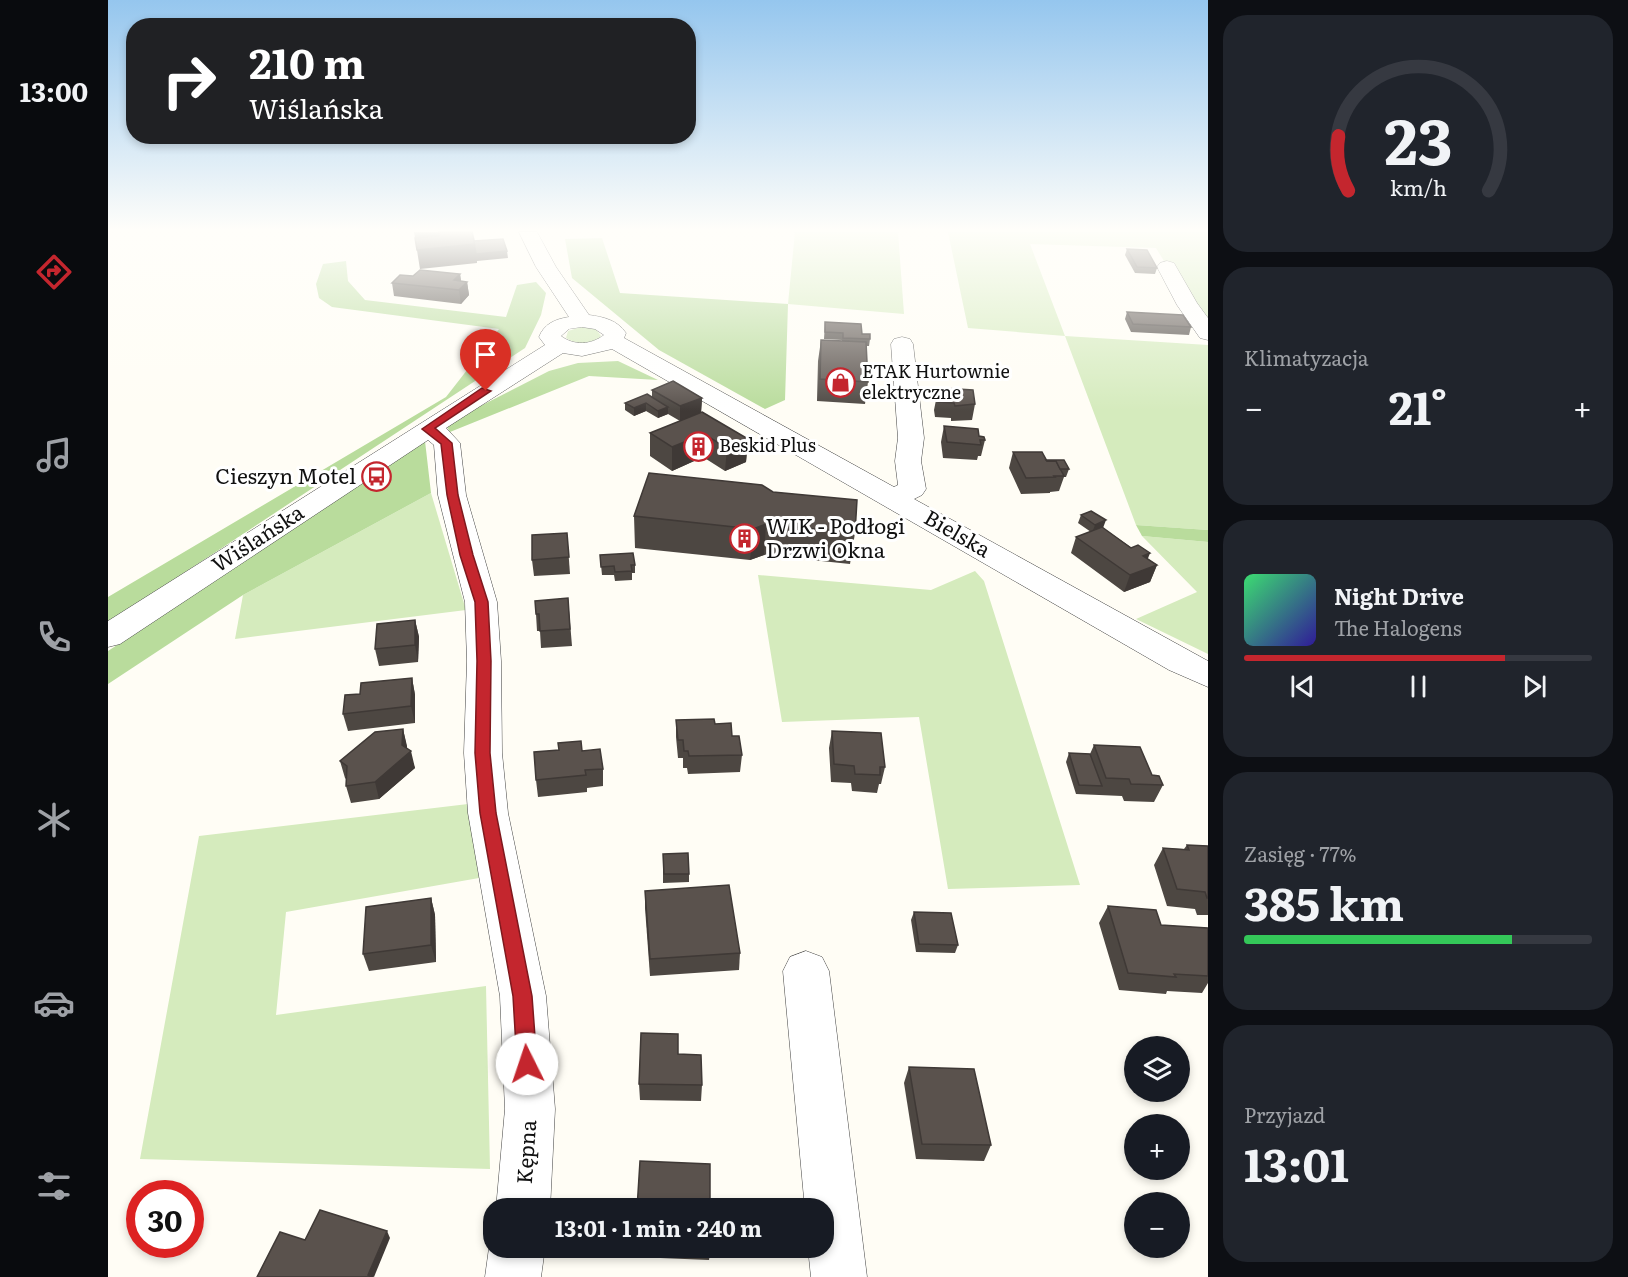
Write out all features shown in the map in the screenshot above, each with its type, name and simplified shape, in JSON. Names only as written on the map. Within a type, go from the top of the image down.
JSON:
[{"type":"street","points":[[563,292],[582,321]]},
{"type":"street","points":[[1180,292],[1208,333]]},
{"type":"street","points":[[582,321],[600,323],[612,329],[615,333],[611,341],[587,349],[559,346],[550,337],[551,333],[562,324],[582,321]]},
{"type":"street","name":"Bielska","points":[[611,341],[894,498],[1181,662],[1208,675]]},
{"type":"street","points":[[894,498],[912,489],[908,461],[911,438],[902,344]]},
{"type":"street","name":"Wiślańska","points":[[108,636],[559,346]]},
{"type":"street","name":"Kępna","points":[[427,429],[435,432],[447,443],[452,495],[466,555],[481,602],[484,661],[483,753],[488,813],[523,996],[530,1109],[524,1198]]},
{"type":"street","points":[[806,971],[839,1277]]},
{"type":"street","points":[[513,1277],[516,1258]]},
{"type":"green space","points":[[318,292],[357,292],[365,300],[506,317],[515,292],[546,293],[541,315],[525,348],[108,623],[108,597],[446,397],[499,329],[332,307],[319,298]]},
{"type":"green space","points":[[588,292],[620,292],[788,304],[785,400],[765,409],[659,350]]},
{"type":"green space","points":[[789,292],[902,292],[904,314],[788,304]]},
{"type":"green space","points":[[960,292],[1048,292],[1065,336],[968,328]]},
{"type":"green space","points":[[1183,292],[1208,292],[1208,333]]},
{"type":"green space","points":[[581,327],[596,329],[601,336],[584,343],[566,338],[568,331]]},
{"type":"green space","points":[[1065,336],[1208,345],[1208,530],[1136,525]]},
{"type":"green space","points":[[618,361],[658,380],[589,376],[450,432],[445,424],[549,371],[578,363]]},
{"type":"green space","points":[[425,441],[431,493],[243,595],[108,684],[108,651]]},
{"type":"green space","points":[[431,493],[466,610],[235,639],[243,595]]},
{"type":"green space","points":[[1136,525],[1208,530],[1208,542],[1142,536]]},
{"type":"green space","points":[[1142,536],[1208,542],[1208,654],[1136,619],[1197,592]]},
{"type":"green space","points":[[975,571],[984,581],[1080,885],[948,889],[919,717],[782,722],[758,575],[931,590]]},
{"type":"green space","points":[[468,804],[479,878],[286,912],[276,1015],[486,986],[490,1169],[140,1159],[199,836]]},
{"type":"building","points":[[1127,312],[1183,315],[1191,327],[1133,324]]},
{"type":"building","points":[[825,322],[861,324],[862,334],[870,334],[870,339],[843,338],[843,333],[825,332]]},
{"type":"building","points":[[821,340],[866,342],[868,382],[820,379]]},
{"type":"building","points":[[673,381],[702,398],[680,406],[652,390]]},
{"type":"building","points":[[941,388],[973,390],[975,404],[955,406],[954,403],[938,402],[937,395],[942,395]]},
{"type":"building","points":[[647,394],[668,407],[658,411],[646,403],[634,408],[625,403]]},
{"type":"building","points":[[702,412],[748,439],[727,448],[704,434],[672,447],[650,433]]},
{"type":"building","points":[[944,426],[978,429],[979,436],[984,437],[985,440],[980,440],[981,445],[947,442]]},
{"type":"building","points":[[1013,452],[1042,452],[1047,461],[1056,461],[1064,476],[1026,478]]},
{"type":"building","points":[[1046,460],[1064,460],[1069,469],[1060,469],[1056,461]]},
{"type":"building","points":[[649,473],[762,485],[773,492],[857,500],[855,533],[766,524],[753,529],[634,516]]},
{"type":"building","points":[[1091,511],[1106,520],[1095,525],[1081,515]]},
{"type":"building","points":[[1102,527],[1131,548],[1138,545],[1150,553],[1143,556],[1157,565],[1130,575],[1076,537]]},
{"type":"building","points":[[567,533],[569,557],[532,560],[532,535]]},
{"type":"building","points":[[633,553],[635,565],[631,565],[632,571],[615,572],[614,566],[601,567],[600,555]]},
{"type":"building","points":[[568,598],[570,629],[540,631],[539,614],[536,614],[535,601]]},
{"type":"building","points":[[415,620],[415,645],[375,649],[377,624]]},
{"type":"building","points":[[412,678],[411,706],[343,714],[345,695],[360,694],[361,683]]},
{"type":"building","points":[[714,719],[715,724],[731,723],[732,736],[739,736],[742,755],[689,756],[688,751],[684,751],[683,740],[678,740],[676,720]]},
{"type":"building","points":[[403,729],[402,745],[411,751],[375,782],[346,786],[347,766],[340,761],[375,732]]},
{"type":"building","points":[[832,731],[881,733],[885,767],[880,767],[880,775],[855,774],[854,766],[834,764]]},
{"type":"building","points":[[581,741],[582,751],[600,749],[603,769],[585,770],[586,775],[536,780],[534,752],[559,750],[558,743]]},
{"type":"building","points":[[1094,745],[1140,747],[1152,775],[1159,776],[1163,785],[1131,784],[1129,779],[1106,778]]},
{"type":"building","points":[[1069,753],[1090,754],[1102,786],[1079,785]]},
{"type":"building","points":[[1187,845],[1208,846],[1208,898],[1205,892],[1177,889],[1163,848],[1189,850]]},
{"type":"building","points":[[688,853],[689,874],[664,874],[663,854]]},
{"type":"building","points":[[729,885],[740,953],[650,959],[645,891]]},
{"type":"building","points":[[431,898],[431,945],[363,954],[366,907]]},
{"type":"building","points":[[1108,906],[1156,910],[1161,925],[1208,928],[1208,976],[1174,974],[1176,977],[1128,973]]},
{"type":"building","points":[[914,912],[951,913],[958,945],[919,944]]},
{"type":"building","points":[[641,1033],[678,1034],[678,1054],[701,1055],[702,1085],[639,1084]]},
{"type":"building","points":[[909,1067],[974,1069],[991,1145],[922,1144]]},
{"type":"building","points":[[640,1161],[710,1164],[710,1198],[638,1198]]},
{"type":"building","points":[[320,1210],[387,1231],[368,1275],[373,1277],[257,1277],[280,1232],[305,1240]]},
{"type":"place","name":"ETAK Hurtownie elektryczne","points":[[841,382]]},
{"type":"place","name":"Beskid Plus","points":[[698,446]]},
{"type":"place","name":"Cieszyn Motel","points":[[377,477]]},
{"type":"place","name":"WIK - Podłogi Drzwi Okna","points":[[745,539]]},
{"type":"route","points":[[486,391],[427,429],[435,432],[447,443],[452,495],[466,555],[481,602],[484,661],[483,753],[488,813],[523,996],[527,1064]]}]
